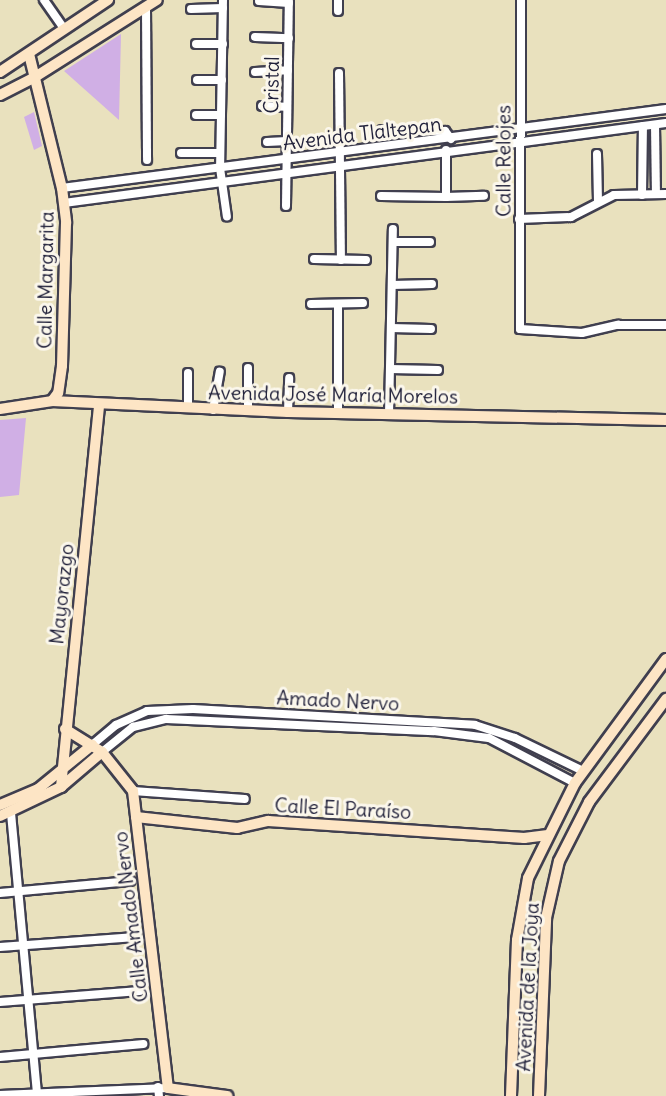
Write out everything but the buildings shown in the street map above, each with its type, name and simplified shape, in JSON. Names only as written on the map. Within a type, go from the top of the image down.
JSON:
[{"type":"main road","points":[[0,72],[108,0]]},
{"type":"main road","points":[[0,95],[36,77],[157,0]]},
{"type":"main road","name":"Calle Margarita","points":[[29,54],[64,203],[62,366],[58,393],[52,401]]},
{"type":"main road","name":"Avenida José María Morelos","points":[[0,409],[52,401],[213,410],[666,420]]},
{"type":"main road","name":"Mayorazgo","points":[[61,787],[99,405]]},
{"type":"main road","name":"Avenida de la Joya","points":[[512,1096],[522,906],[528,878],[575,783],[666,659]]},
{"type":"main road","name":"Avenida de la Joya","points":[[539,1096],[546,918],[559,861],[589,802],[666,699]]},
{"type":"main road","points":[[65,729],[102,752],[133,791]]},
{"type":"main road","points":[[0,805],[38,789],[92,745]]},
{"type":"main road","points":[[0,816],[12,813],[61,787],[102,752]]},
{"type":"main road","name":"Calle Amado Nervo","points":[[133,791],[163,1088]]},
{"type":"main road","name":"Calle El Paraíso","points":[[136,817],[237,828],[268,821],[524,838],[548,836]]},
{"type":"main road","points":[[163,1088],[196,1094],[227,1096]]},
{"type":"street","points":[[44,0],[64,29]]},
{"type":"street","points":[[338,0],[338,11]]},
{"type":"street","name":"Calle Relojes","points":[[521,0],[518,322],[520,329],[527,332],[571,333],[618,325],[666,325]]},
{"type":"street","points":[[259,1],[289,2]]},
{"type":"street","name":"Cristal","points":[[286,206],[289,2]]},
{"type":"street","points":[[191,9],[223,4],[220,168],[227,217]]},
{"type":"street","points":[[146,8],[147,160]]},
{"type":"street","points":[[255,37],[288,38]]},
{"type":"street","points":[[196,44],[223,44]]},
{"type":"street","points":[[255,72],[288,70]]},
{"type":"street","points":[[339,73],[342,153],[341,260]]},
{"type":"street","points":[[197,80],[222,80]]},
{"type":"street","points":[[262,106],[287,107]]},
{"type":"street","name":"Avenida Tlaltepan","points":[[62,188],[451,139],[666,109]]},
{"type":"street","points":[[196,115],[221,115]]},
{"type":"street","points":[[582,120],[584,134]]},
{"type":"street","name":"Avenida Tlaltepan","points":[[64,203],[286,171],[666,123]]},
{"type":"street","points":[[655,125],[656,194]]},
{"type":"street","points":[[642,195],[643,126]]},
{"type":"street","points":[[382,130],[446,131],[451,139]]},
{"type":"street","points":[[267,142],[287,141]]},
{"type":"street","points":[[446,150],[446,197]]},
{"type":"street","points":[[181,153],[220,153]]},
{"type":"street","points":[[597,154],[598,201]]},
{"type":"street","points":[[142,178],[144,190]]},
{"type":"street","points":[[519,219],[571,217],[598,201],[614,195],[666,194]]},
{"type":"street","points":[[381,196],[484,196]]},
{"type":"street","points":[[389,414],[393,229]]},
{"type":"street","points":[[393,242],[430,242]]},
{"type":"street","points":[[314,259],[366,260]]},
{"type":"street","points":[[392,285],[432,284]]},
{"type":"street","points":[[311,304],[363,303]]},
{"type":"street","points":[[338,304],[339,412]]},
{"type":"street","points":[[391,328],[431,329]]},
{"type":"street","points":[[248,368],[248,411]]},
{"type":"street","points":[[390,369],[438,370]]},
{"type":"street","points":[[213,410],[220,372]]},
{"type":"street","points":[[188,373],[188,408]]},
{"type":"street","points":[[288,412],[289,378]]},
{"type":"street","name":"Amado Nervo","points":[[92,745],[116,725],[147,711],[205,709],[475,725],[515,738],[583,771]]},
{"type":"street","name":"Amado Nervo","points":[[102,752],[133,727],[166,719],[434,731],[489,738],[575,783]]},
{"type":"street","points":[[133,791],[245,799]]},
{"type":"street","points":[[12,813],[33,1054],[42,1094]]},
{"type":"street","points":[[0,893],[130,881]]},
{"type":"street","points":[[0,947],[136,937]]},
{"type":"street","points":[[0,1002],[140,991]]},
{"type":"street","points":[[0,1056],[143,1044]]},
{"type":"street","points":[[0,1095],[122,1092],[163,1088]]},
{"type":"street","points":[[159,1096],[163,1088]]}]
